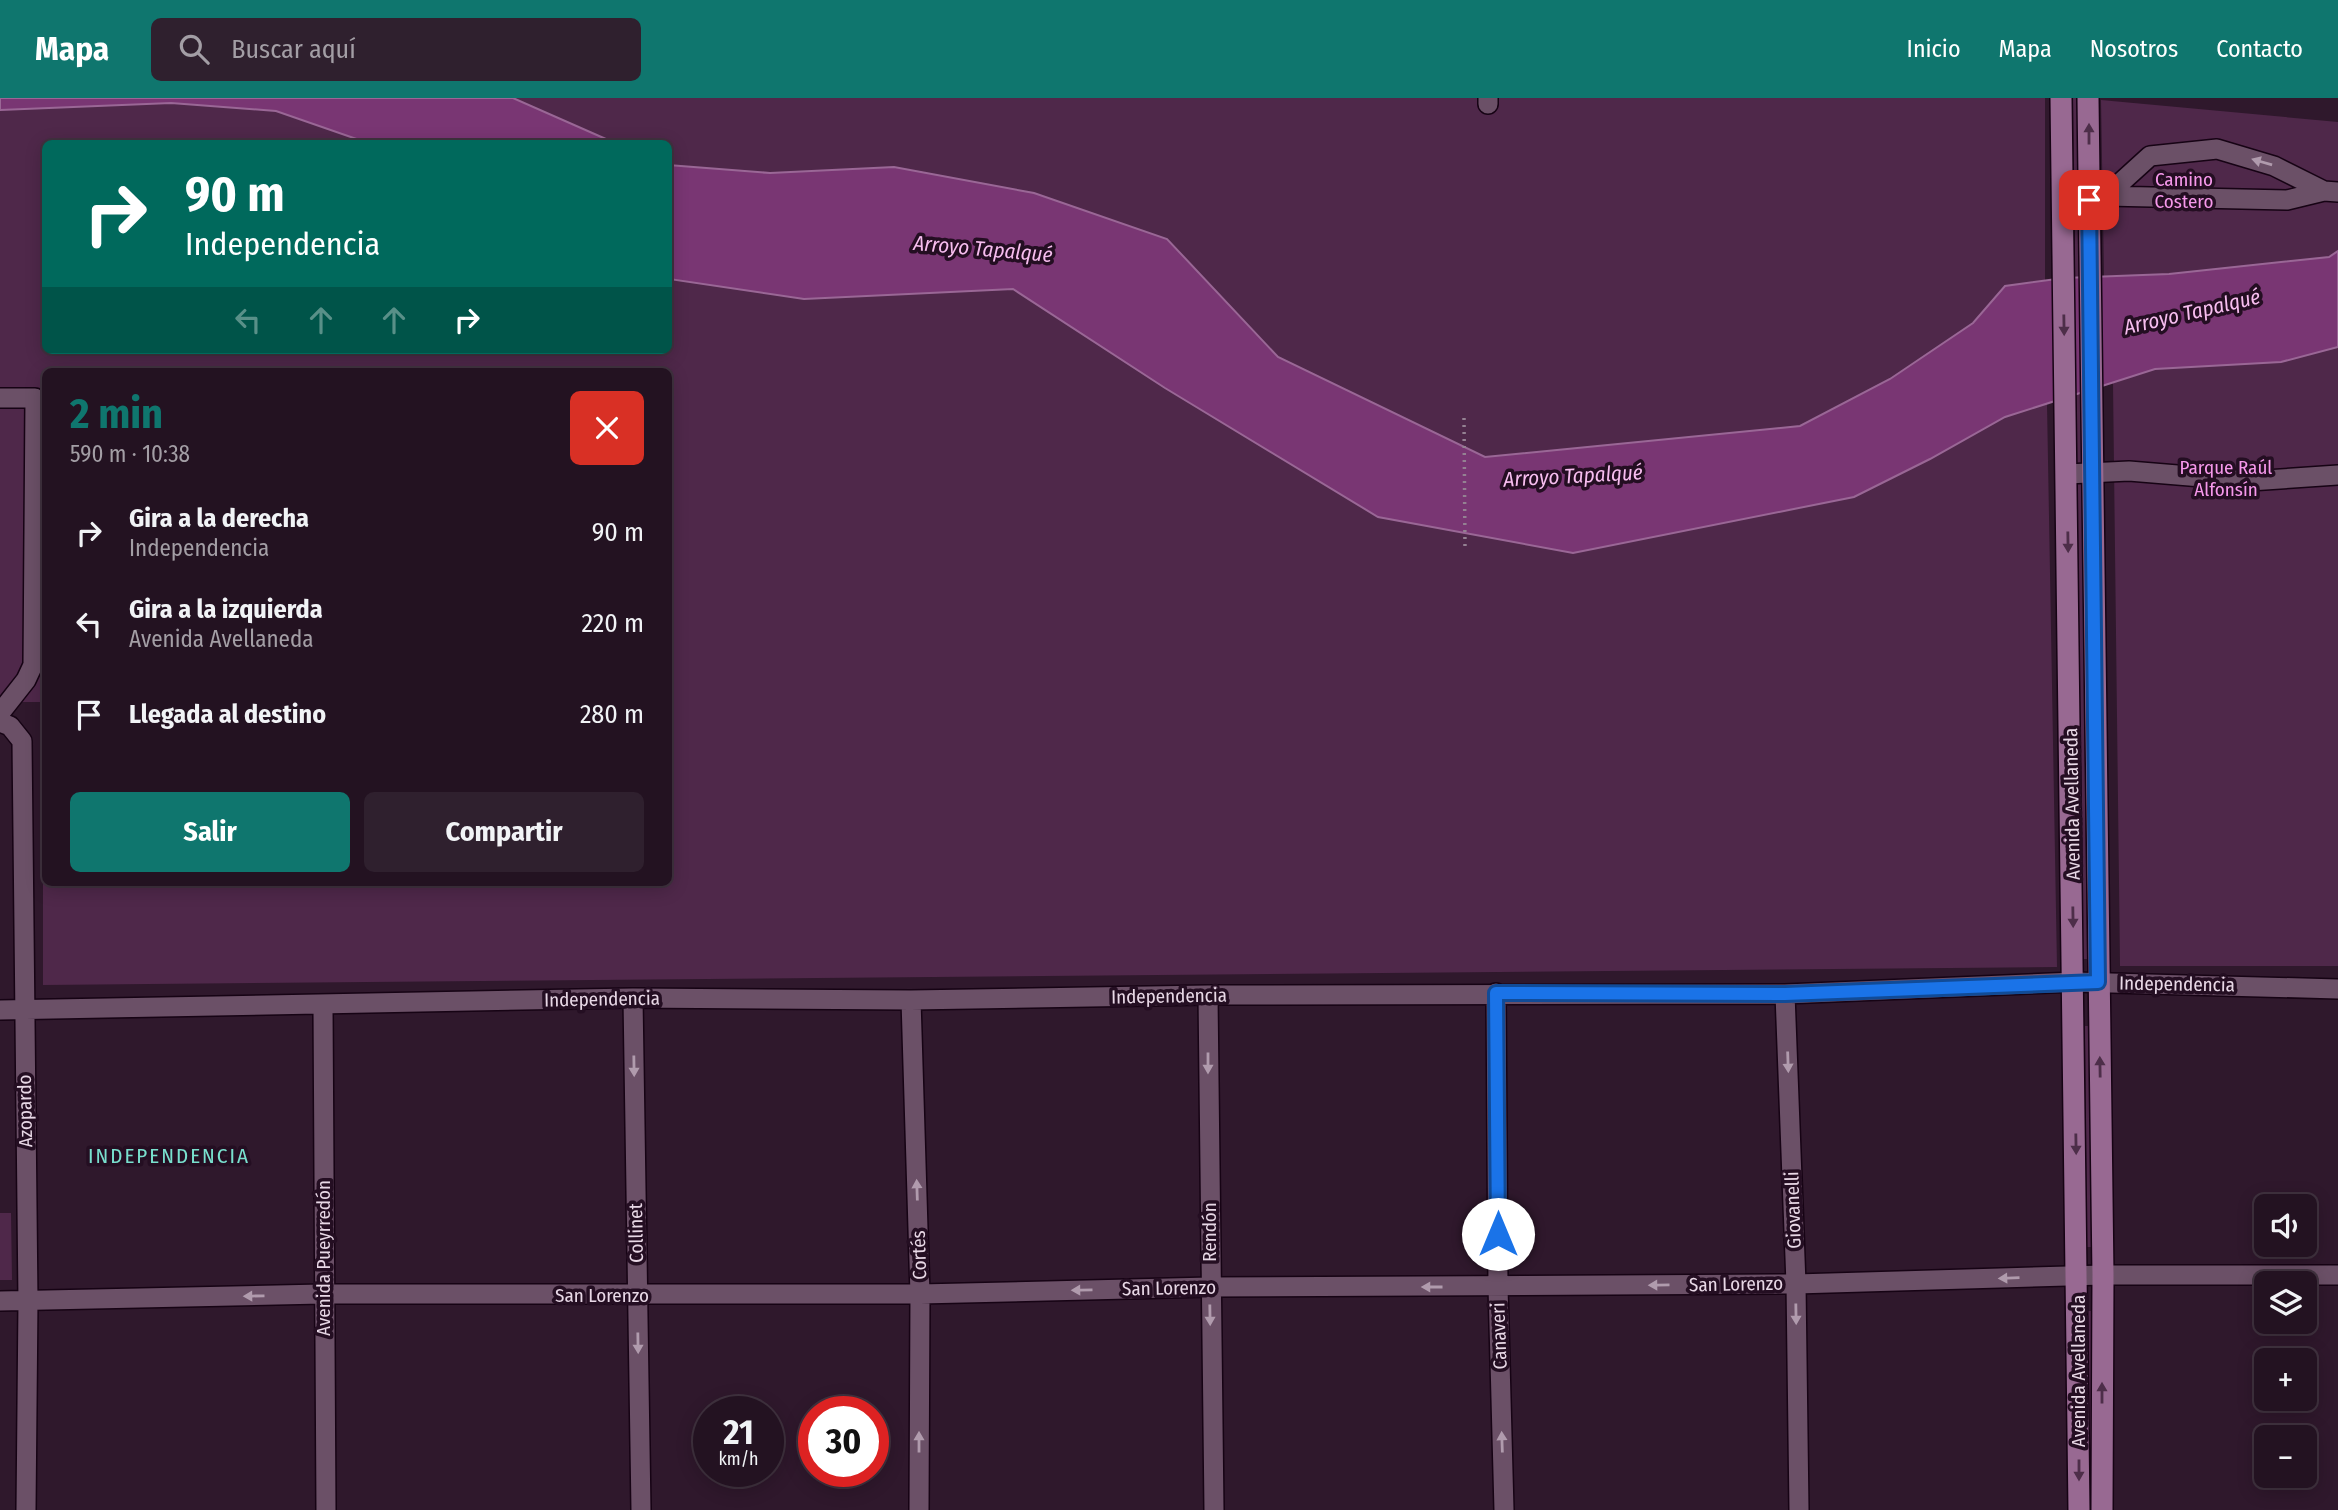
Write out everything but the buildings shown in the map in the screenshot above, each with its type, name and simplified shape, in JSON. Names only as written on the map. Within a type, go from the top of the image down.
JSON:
[{"type":"main road","name":"Avenida Avellaneda","points":[[2062,98],[2079,1510]]},
{"type":"main road","name":"Avenida Avellaneda","points":[[2088,98],[2098,198],[2090,251],[2102,1275],[2102,1510]]},
{"type":"street","points":[[2098,198],[2150,156],[2217,149],[2274,166],[2331,191]]},
{"type":"street","points":[[2063,206],[2098,198],[2287,200],[2331,191]]},
{"type":"street","points":[[0,398],[35,398],[36,537],[33,665],[26,680],[0,713]]},
{"type":"street","points":[[2067,474],[2129,471],[2250,481],[2338,475]]},
{"type":"street","name":"Azopardo","points":[[0,722],[10,726],[22,741],[28,1301],[26,1510]]},
{"type":"street","name":"Independencia","points":[[0,1010],[323,1006],[633,998],[911,1000],[1496,993],[1785,994],[2074,982],[2338,989]]},
{"type":"street","name":"Canaveri","points":[[1496,993],[1498,1287],[1504,1510]]},
{"type":"street","name":"Giovanelli","points":[[1785,994],[1796,1284],[1800,1510]]},
{"type":"street","name":"Rendón","points":[[1208,995],[1214,1510]]},
{"type":"street","name":"Collinet","points":[[633,998],[641,1510]]},
{"type":"street","name":"Cortés","points":[[911,1000],[920,1294],[919,1510]]},
{"type":"street","name":"Avenida Pueyrredón","points":[[323,1006],[322,1294],[326,1510]]},
{"type":"street","name":"San Lorenzo","points":[[0,1301],[322,1294],[920,1294],[1210,1287],[1796,1284],[2102,1275],[2338,1275]]},
{"type":"path","points":[[1464,418],[1465,549]]},
{"type":"green space","points":[[513,98],[2045,98],[2045,280],[2005,286],[1973,323],[1890,379],[1800,426],[1485,457],[1278,357],[1167,239],[1034,193],[894,167],[770,173],[672,165],[672,140],[608,140]]},
{"type":"green space","points":[[2073,98],[2078,98],[2087,959],[2083,959]]},
{"type":"green space","name":"Camino Costero","points":[[2101,100],[2338,122],[2338,251],[2329,257],[2169,274],[2104,276]]},
{"type":"green space","points":[[170,103],[276,111],[359,140],[42,140],[42,354],[672,354],[672,279],[804,299],[1013,289],[1165,388],[1378,517],[1573,553],[1930,459],[2005,417],[2047,404],[2057,967],[43,985],[43,886],[672,886],[672,368],[42,368],[42,702],[0,702],[0,110]]},
{"type":"green space","name":"Parque Raúl Alfonsín","points":[[2338,347],[2338,966],[2120,966],[2113,383],[2156,369],[2281,362]]},
{"type":"green space","points":[[2085,1026],[2090,1026],[2091,1247],[2087,1247]]},
{"type":"green space","points":[[0,1213],[11,1213],[12,1280],[0,1280]]},
{"type":"green space","points":[[2087,1311],[2092,1311],[2093,1510],[2088,1510]]},
{"type":"water","points":[[0,98],[513,98],[608,140],[359,140],[276,111],[171,103],[0,110]]},
{"type":"water","name":"Arroyo Tapalqué","points":[[672,165],[770,173],[894,167],[1034,193],[1167,239],[1278,357],[1485,457],[1800,426],[1890,379],[1973,323],[2005,286],[2064,278],[2169,274],[2329,257],[2338,251],[2338,347],[2281,362],[2155,369],[2005,417],[1854,497],[1573,553],[1378,517],[1165,388],[1013,289],[804,299],[672,279]]},
{"type":"district","name":"INDEPENDENCIA","points":[[169,1156]]},
{"type":"route","points":[[1498,1234],[1496,993],[1785,994],[2098,982],[2089,200]]}]
